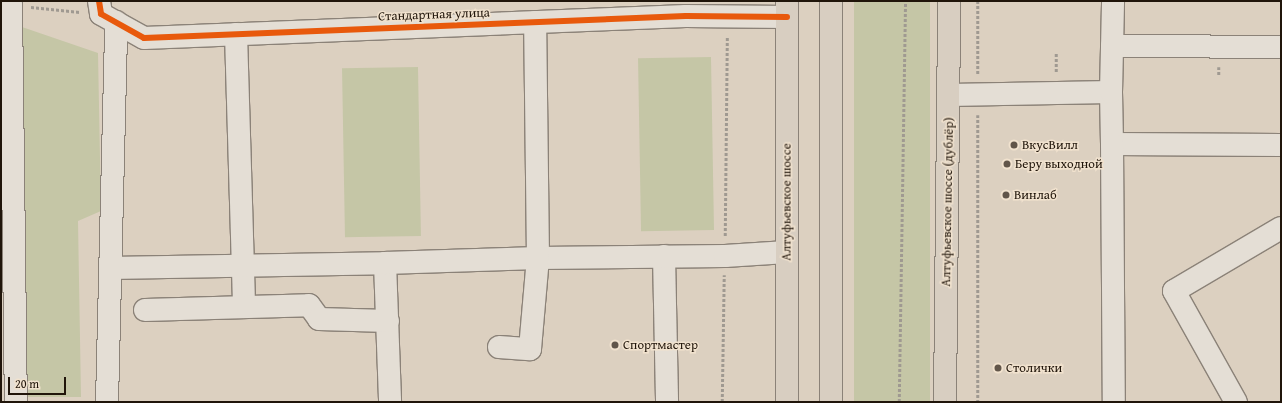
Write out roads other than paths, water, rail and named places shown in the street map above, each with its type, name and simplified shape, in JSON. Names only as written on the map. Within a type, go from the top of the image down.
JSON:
[{"type":"main road","points":[[831,402],[832,1]]},
{"type":"main road","name":"Алтуфьевское шоссе (дублёр)","points":[[945,402],[949,1]]},
{"type":"main road","name":"Алтуфьевское шоссе","points":[[786,402],[787,9]]},
{"type":"street","points":[[1113,1],[1111,92],[1114,402]]},
{"type":"street","points":[[6,5],[16,402]]},
{"type":"street","name":"Стандартная улица","points":[[105,12],[144,38],[686,16],[727,17],[787,9]]},
{"type":"street","points":[[105,12],[110,268],[106,402]]},
{"type":"street","points":[[499,346],[530,349],[538,258],[535,22]]},
{"type":"street","points":[[236,34],[244,265],[244,306]]},
{"type":"street","points":[[1112,46],[1281,47]]},
{"type":"street","points":[[949,95],[1111,92]]},
{"type":"street","points":[[1112,144],[1281,145]]},
{"type":"street","points":[[1236,402],[1174,291],[1281,228]]},
{"type":"street","points":[[110,268],[386,264],[538,258],[725,256],[787,252]]},
{"type":"street","points":[[664,256],[666,402]]},
{"type":"street","points":[[386,264],[390,402]]},
{"type":"street","points":[[145,310],[309,305],[319,319],[388,321]]},
{"type":"place","name":"ВкусВилл","points":[[1014,145]]},
{"type":"place","name":"Беру выходной","points":[[1007,164]]},
{"type":"place","name":"Винлаб","points":[[1006,195]]},
{"type":"place","name":"Спортмастер","points":[[615,345]]},
{"type":"place","name":"Столички","points":[[998,368]]}]
